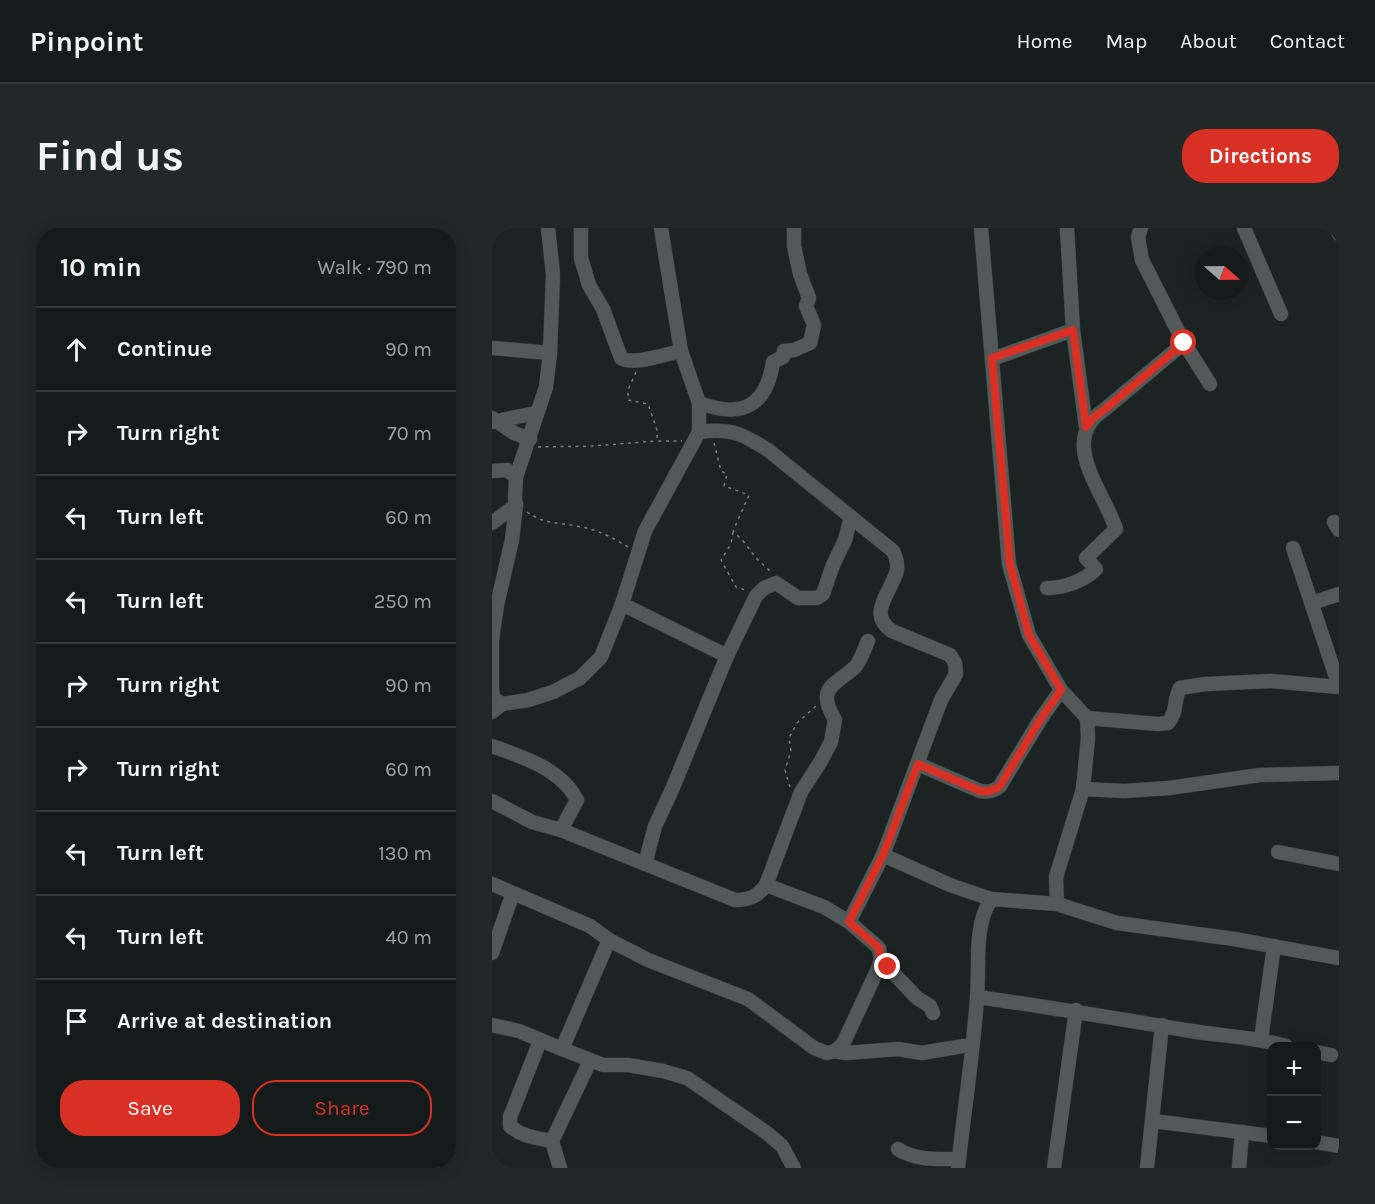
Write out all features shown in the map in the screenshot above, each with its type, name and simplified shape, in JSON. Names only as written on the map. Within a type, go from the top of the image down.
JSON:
[{"type":"street","points":[[548,228],[553,274],[550,353],[546,387],[516,477],[512,540],[497,605],[492,639],[492,692],[495,705],[528,700],[553,692],[580,678],[601,657],[622,604],[645,531],[658,504],[702,434],[699,404],[681,351],[661,228]]},
{"type":"street","points":[[581,228],[581,258],[589,285],[603,309],[621,358],[638,362],[681,351]]},
{"type":"street","points":[[699,404],[730,411],[745,408],[768,387],[773,362],[783,357],[784,351],[794,350],[810,343],[814,326],[806,306],[809,298],[800,274],[794,246],[794,228]]},
{"type":"street","points":[[981,228],[1010,564],[1029,635],[1061,690],[1087,718],[1089,738],[1083,789],[1056,877],[1057,904]]},
{"type":"street","points":[[1047,588],[1059,588],[1087,578],[1096,569],[1086,558],[1116,529],[1110,511],[1084,460],[1082,445],[1086,427],[1073,330],[1067,228]]},
{"type":"street","points":[[1141,228],[1138,237],[1143,260],[1184,343],[1210,384]]},
{"type":"street","points":[[1244,228],[1281,314]]},
{"type":"street","points":[[1336,228],[1339,234]]},
{"type":"street","points":[[992,358],[1073,330]]},
{"type":"street","points":[[1086,427],[1093,418],[1184,343]]},
{"type":"street","points":[[492,348],[550,353]]},
{"type":"street","points":[[493,420],[536,413]]},
{"type":"street","points":[[493,420],[514,433],[530,439]]},
{"type":"street","points":[[702,434],[722,429],[745,436],[800,475],[893,551],[897,560],[897,569],[881,607],[880,616],[883,625],[950,655],[955,663],[956,674],[941,700],[883,855],[849,922]]},
{"type":"street","points":[[492,471],[507,470],[516,477]]},
{"type":"street","points":[[492,523],[516,505]]},
{"type":"street","points":[[645,864],[655,826],[727,656],[756,596],[764,588],[776,584],[798,598],[816,598],[823,594],[845,540],[850,517]]},
{"type":"street","points":[[1087,718],[1168,723],[1174,716],[1176,695],[1180,688],[1205,684],[1271,681],[1339,686],[1293,548]]},
{"type":"street","points":[[1312,603],[1339,594]]},
{"type":"street","points":[[622,604],[727,656]]},
{"type":"street","points":[[492,801],[532,822],[561,830],[735,900],[748,900],[760,893],[766,885],[801,792],[831,742],[835,720],[826,704],[827,693],[838,679],[857,665],[868,641]]},
{"type":"street","points":[[918,764],[980,791],[996,790],[1061,690]]},
{"type":"street","points":[[492,746],[524,758],[560,777],[572,790],[577,800],[561,830]]},
{"type":"street","points":[[1083,789],[1124,791],[1158,789],[1260,776],[1339,772]]},
{"type":"street","points":[[1278,852],[1339,864]]},
{"type":"street","points":[[883,855],[950,885],[991,899],[1057,904],[1116,923],[1339,958]]},
{"type":"street","points":[[492,884],[590,927],[609,940],[658,965],[748,999],[814,1048],[827,1053],[898,1049],[922,1053],[963,1046]]},
{"type":"street","points":[[766,885],[824,907],[849,922],[879,948],[881,960],[843,1044],[836,1051]]},
{"type":"street","points":[[492,953],[513,893]]},
{"type":"street","points":[[898,1149],[908,1156],[959,1164],[977,997],[980,926],[983,911],[991,899]]},
{"type":"street","points":[[562,1049],[609,940]]},
{"type":"street","points":[[1261,1039],[1274,946]]},
{"type":"street","points":[[881,960],[917,998],[930,1006],[933,1013]]},
{"type":"street","points":[[977,997],[1076,1010],[1270,1042]]},
{"type":"street","points":[[1054,1168],[1076,1010]]},
{"type":"street","points":[[492,1025],[519,1031],[603,1065],[628,1065],[687,1078],[767,1133],[782,1146],[794,1168]]},
{"type":"street","points":[[1147,1168],[1162,1025]]},
{"type":"street","points":[[540,1041],[510,1117],[510,1126],[517,1132],[528,1136],[552,1140]]},
{"type":"street","points":[[1321,1053],[1331,1055]]},
{"type":"street","points":[[560,1168],[552,1140],[590,1061]]},
{"type":"street","points":[[1153,1121],[1267,1135]]},
{"type":"street","points":[[1239,1168],[1242,1132]]},
{"type":"street","points":[[1321,1143],[1339,1146]]},
{"type":"path","points":[[638,362],[636,374],[628,390],[628,399],[648,404],[657,430],[657,441]]},
{"type":"path","points":[[530,439],[534,447],[593,446],[657,441],[702,434],[721,471],[727,474],[724,486],[749,495],[733,531],[731,544],[721,560],[736,587],[749,590],[756,596]]},
{"type":"path","points":[[516,505],[541,522],[577,526],[607,534],[638,553]]},
{"type":"path","points":[[733,531],[775,577],[776,584]]},
{"type":"path","points":[[801,792],[789,787],[785,770],[791,751],[789,738],[797,723],[808,711],[827,699]]},
{"type":"route","points":[[888,967],[881,960],[879,948],[849,922],[883,855],[918,764],[980,791],[996,790],[1061,690],[1029,635],[1010,564],[992,358],[1073,330],[1086,427],[1093,418],[1184,343]]}]
